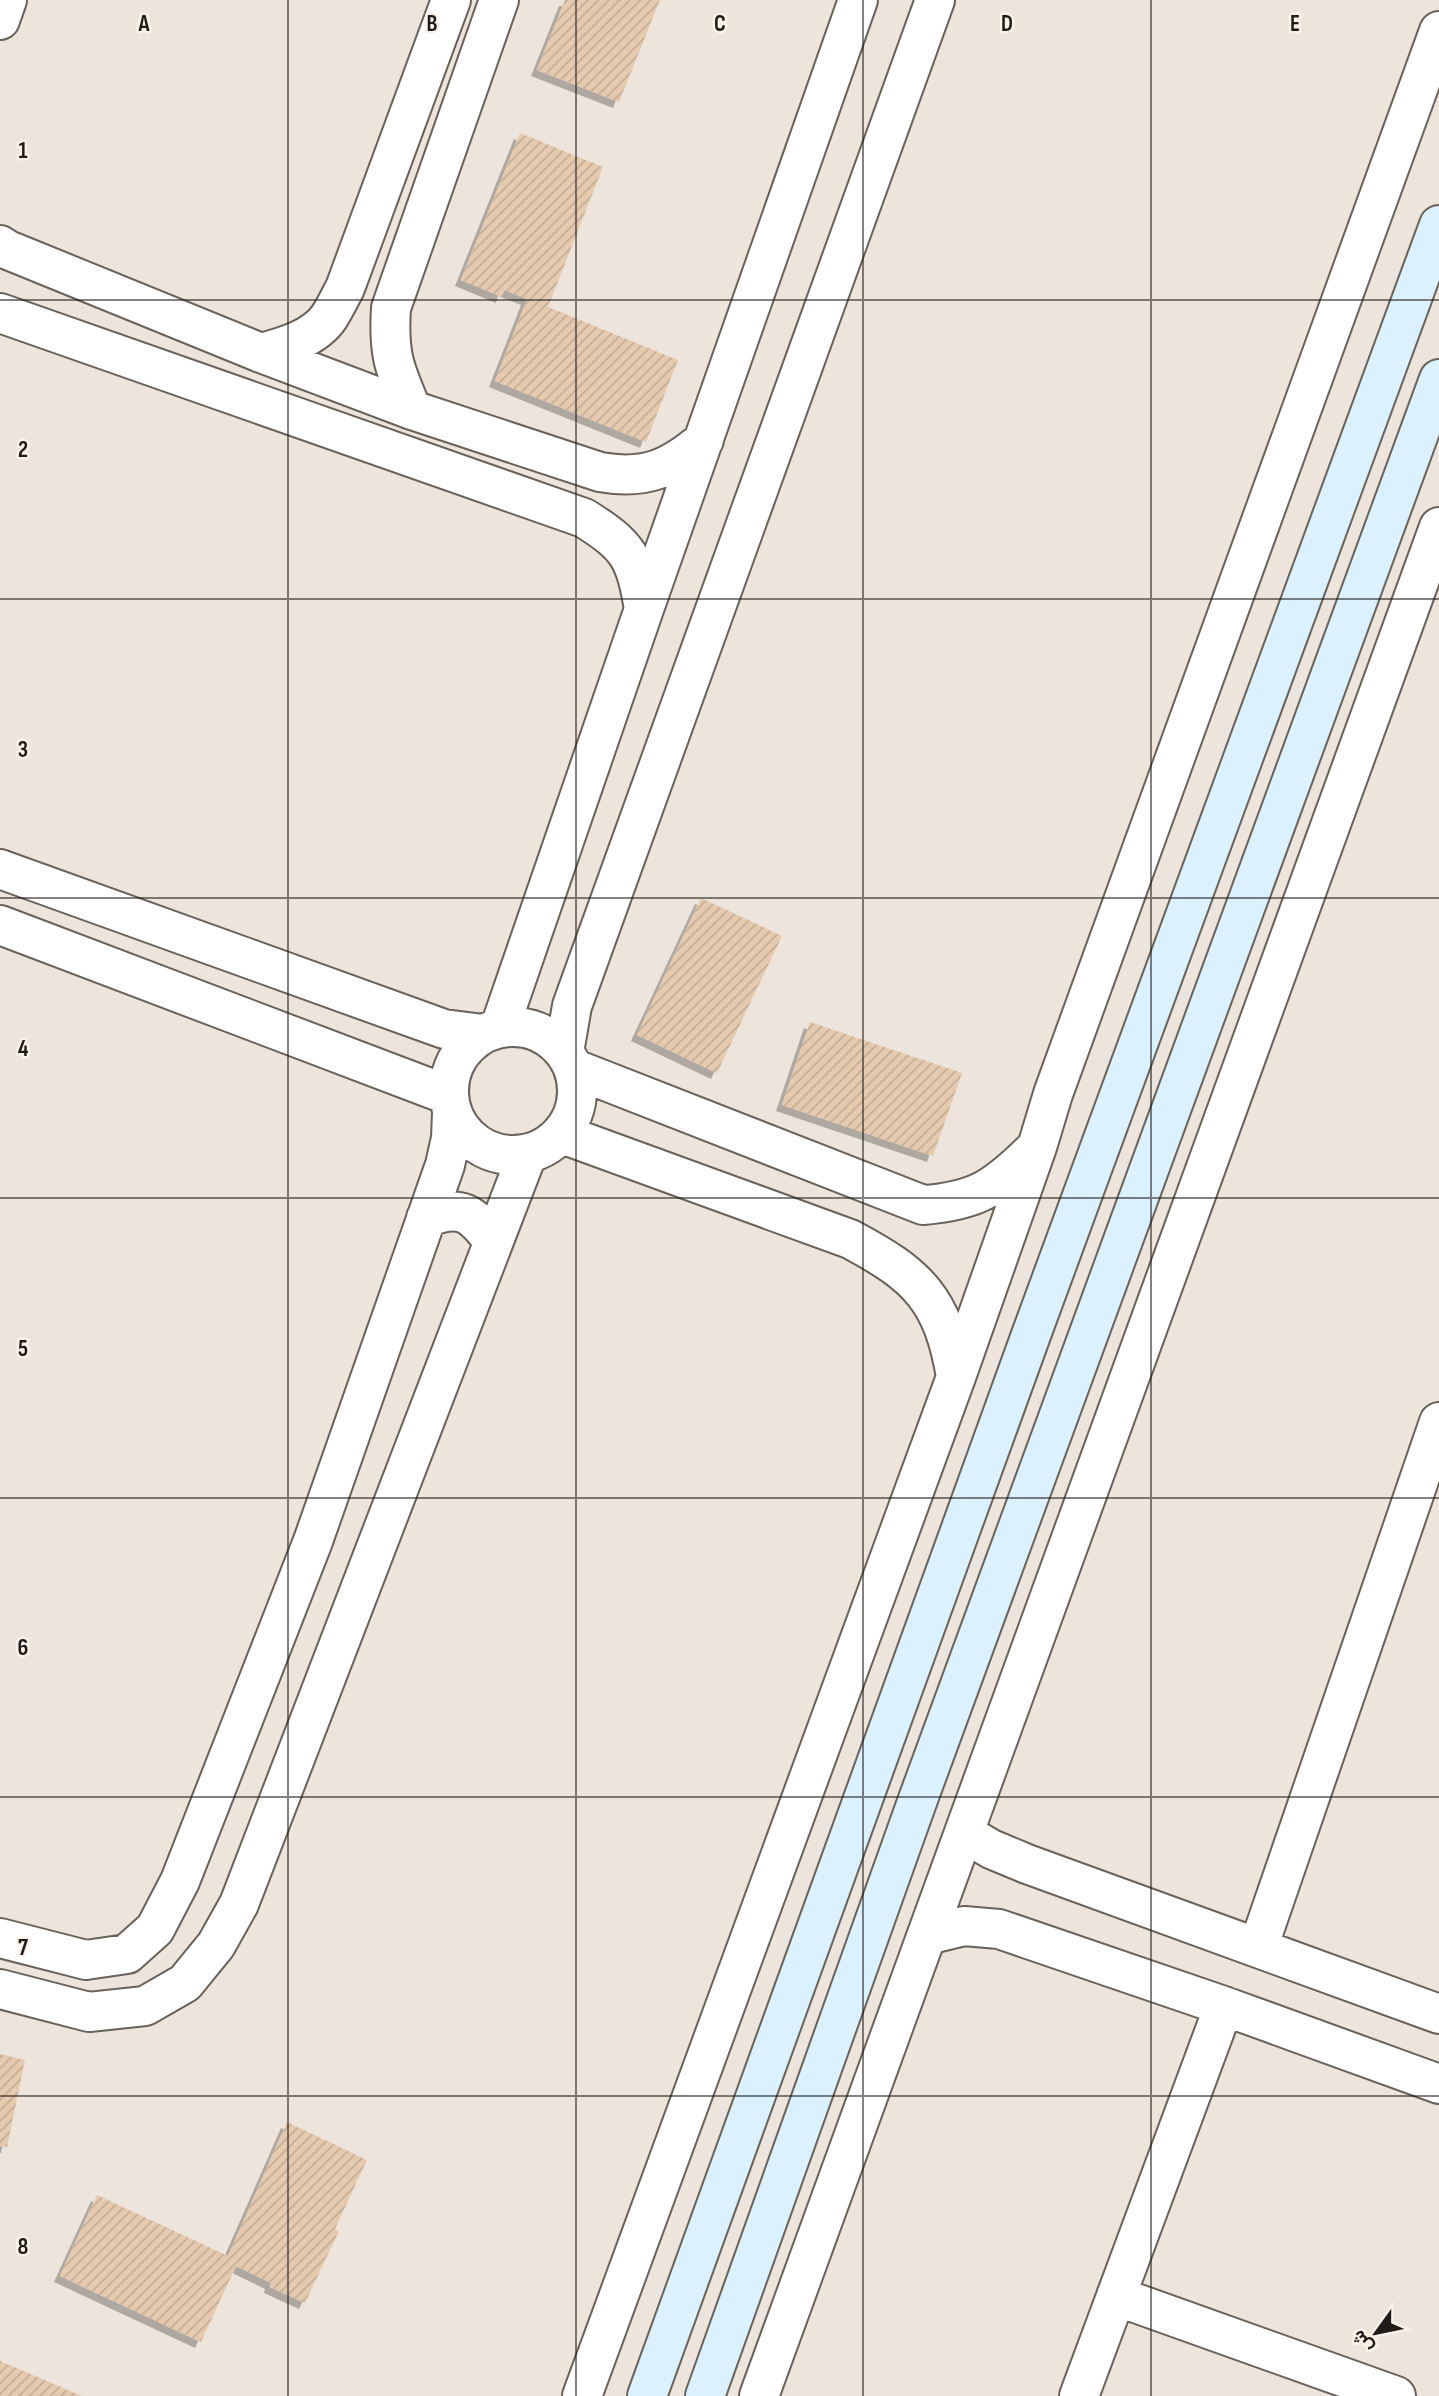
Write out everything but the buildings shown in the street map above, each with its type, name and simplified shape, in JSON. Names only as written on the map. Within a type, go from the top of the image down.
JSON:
[{"type":"street","points":[[0,20],[7,0]]},
{"type":"street","points":[[261,353],[285,347],[309,335],[327,320],[345,288],[451,0]]},
{"type":"street","points":[[412,410],[391,355],[391,308],[499,0]]},
{"type":"street","points":[[0,1938],[86,1960],[127,1954],[155,1929],[180,1881],[313,1541],[445,1165],[451,1138],[450,1076],[457,1059],[468,1045],[491,1030],[704,440],[858,0]]},
{"type":"street","points":[[0,925],[451,1104],[461,1129],[472,1141],[488,1151],[505,1155],[527,1155],[547,1146],[562,1134],[572,1118],[578,1099],[569,1060],[572,1006],[935,0]]},
{"type":"street","points":[[582,2396],[956,1377],[1037,1147],[1057,1081],[1439,32]]},
{"type":"street","points":[[647,2396],[1031,1335],[1439,225]]},
{"type":"street","points":[[3,250],[412,410],[600,472],[626,476],[657,471],[704,440]]},
{"type":"street","points":[[345,288],[359,307],[379,312],[391,308]]},
{"type":"street","points":[[0,313],[584,518],[613,536],[629,556],[638,577],[643,609]]},
{"type":"street","points":[[705,2396],[921,1788],[1439,379]]},
{"type":"street","points":[[584,518],[597,512],[609,494],[607,482],[600,472]]},
{"type":"street","points":[[759,2396],[1438,530]]},
{"type":"street","points":[[0,869],[444,1029],[491,1030],[519,1026],[537,1030],[552,1039],[569,1060],[923,1205],[954,1203],[984,1191],[1011,1173],[1037,1147]]},
{"type":"street","points":[[562,1134],[850,1239],[889,1260],[916,1283],[937,1310],[950,1343],[956,1377]]},
{"type":"street","points":[[0,1989],[89,2012],[145,2006],[185,1983],[216,1945],[239,1904],[527,1155]]},
{"type":"street","points":[[850,1239],[865,1239],[887,1226],[890,1218],[889,1206],[872,1185]]},
{"type":"street","points":[[426,1218],[453,1210],[463,1212],[474,1218],[493,1241]]},
{"type":"street","points":[[1258,1948],[1439,1422]]},
{"type":"street","points":[[964,1833],[991,1849],[1027,1864],[1439,2014]]},
{"type":"street","points":[[927,1935],[964,1926],[999,1929],[1224,2006],[1439,2084]]},
{"type":"street","points":[[849,1991],[901,2005]]},
{"type":"street","points":[[1079,2396],[1224,2006]]},
{"type":"street","points":[[1116,2296],[1396,2396]]}]
